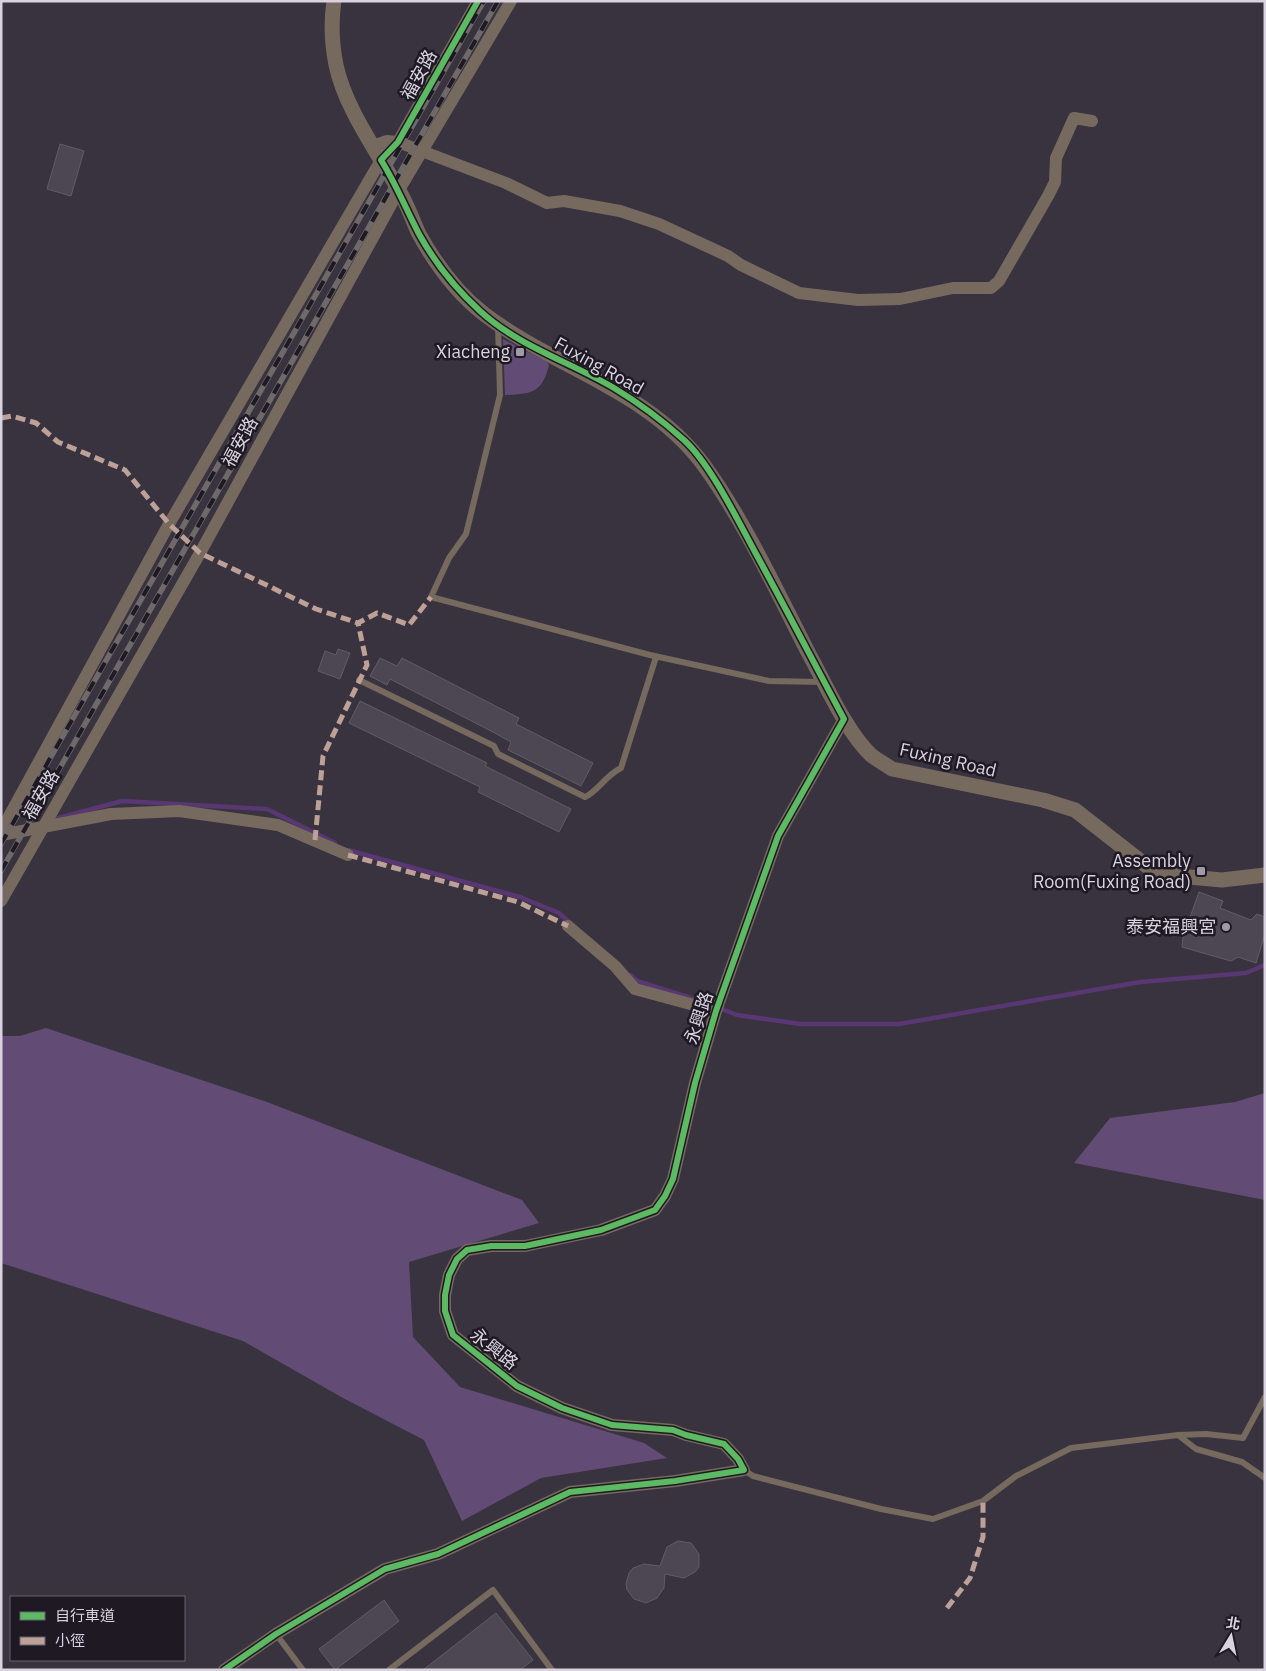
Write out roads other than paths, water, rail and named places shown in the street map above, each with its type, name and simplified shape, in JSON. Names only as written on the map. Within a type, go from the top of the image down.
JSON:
[{"type":"street","name":"Fuxing Road","points":[[334,1],[332,16],[336,65],[345,92],[373,146],[399,190],[420,234],[437,262],[460,291],[482,312],[520,340],[614,388],[642,406],[685,441],[705,466],[738,520],[844,719],[871,754],[892,769],[1043,800],[1074,810],[1157,874],[1222,880],[1265,875]]},
{"type":"street","name":"福安路","points":[[1,833],[169,524],[381,160],[398,142],[478,1]]},
{"type":"street","name":"福安路","points":[[1,901],[200,553],[399,190],[511,1]]},
{"type":"street","points":[[373,146],[387,141],[398,142],[424,150],[506,183],[547,204],[564,201],[620,211],[660,224],[728,256],[741,265],[799,293],[858,300],[892,299],[953,288],[990,288],[999,281],[1055,182],[1056,158],[1074,118],[1092,121]]},
{"type":"street","name":"永興路","points":[[744,1470],[738,1459],[724,1444],[673,1430],[612,1425],[562,1408],[517,1386],[453,1335],[445,1311],[445,1295],[449,1275],[456,1259],[467,1250],[491,1246],[525,1246],[600,1230],[655,1210],[665,1196],[673,1179],[695,1083],[716,1011],[778,836],[844,719]]},
{"type":"street","points":[[1,833],[42,829],[111,814],[179,811],[278,825],[348,855]]},
{"type":"street","points":[[568,926],[615,966],[635,989],[716,1011]]},
{"type":"street","points":[[224,1670],[276,1634],[385,1569],[438,1554],[570,1492],[675,1481],[744,1470]]},
{"type":"lane","points":[[498,324],[500,395],[466,534],[449,558],[431,597],[656,657],[769,680],[824,682]]},
{"type":"lane","points":[[359,680],[494,746],[498,754],[585,797],[595,790],[610,774],[621,768],[656,657]]},
{"type":"lane","points":[[744,1470],[753,1476],[881,1509],[933,1519],[983,1501],[1016,1476],[1071,1448],[1178,1435],[1206,1434],[1244,1438],[1265,1397]]},
{"type":"lane","points":[[1178,1435],[1196,1449],[1242,1462],[1265,1478]]},
{"type":"lane","points":[[389,1670],[494,1590],[552,1670]]},
{"type":"lane","points":[[276,1634],[303,1670]]},
{"type":"waterway","points":[[51,820],[122,801],[267,809],[335,843]]},
{"type":"waterway","points":[[348,850],[520,897],[559,913],[570,923]]},
{"type":"waterway","points":[[719,1008],[737,1015],[800,1024],[899,1024],[1140,982],[1246,973],[1265,965]]},
{"type":"waterway","points":[[631,975],[637,981],[707,1003]]},
{"type":"railway","points":[[1,844],[484,1]]},
{"type":"railway","points":[[1,871],[498,1]]},
{"type":"place","name":"Xiacheng","points":[[520,352]]},
{"type":"place","name":"Assembly Room(Fuxing Road)","points":[[1201,871]]},
{"type":"place","name":"泰安福興宮","points":[[1226,927]]}]
